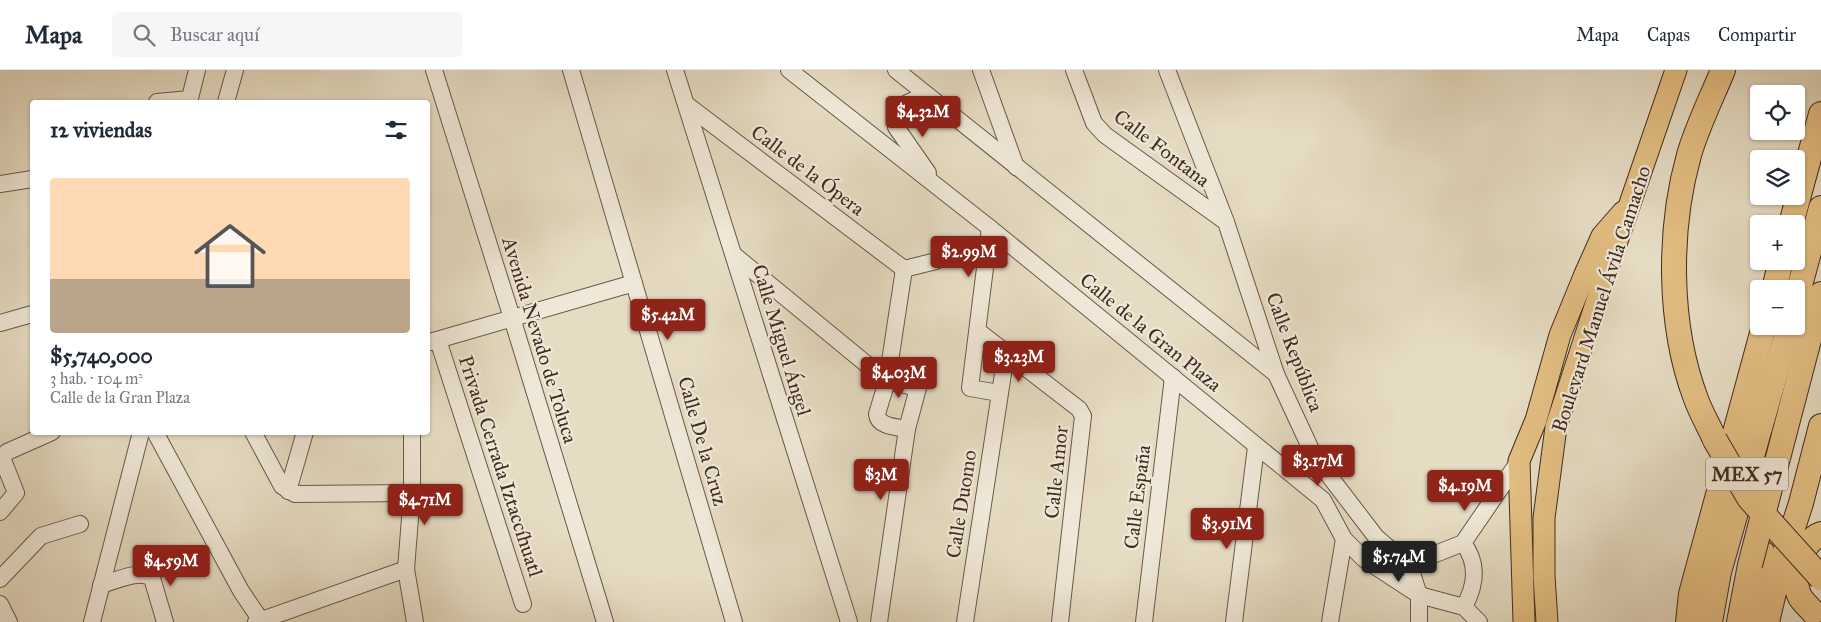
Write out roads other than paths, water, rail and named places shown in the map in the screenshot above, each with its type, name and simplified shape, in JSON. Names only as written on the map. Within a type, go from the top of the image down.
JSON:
[{"type":"highway","points":[[1690,153],[1709,70]]},
{"type":"highway","name":"MEX 57","points":[[1723,70],[1690,153],[1680,194],[1673,254],[1676,305],[1683,353],[1696,399],[1715,440],[1749,498],[1821,578]]},
{"type":"highway","points":[[1793,215],[1821,114]]},
{"type":"highway","points":[[1801,280],[1821,208]]},
{"type":"highway","points":[[1739,622],[1750,565],[1821,294]]},
{"type":"highway","name":"MEX 57","points":[[1688,622],[1691,594],[1762,335]]},
{"type":"highway","name":"MEX 57","points":[[1710,622],[1719,572],[1786,335]]},
{"type":"highway","points":[[1762,586],[1775,573],[1777,563],[1804,494],[1821,426]]},
{"type":"highway","points":[[1817,616],[1800,598],[1797,576],[1805,548],[1814,537],[1821,534]]},
{"type":"highway","points":[[1777,563],[1777,619]]},
{"type":"highway","points":[[1777,619],[1794,608],[1804,609],[1817,616]]},
{"type":"main road","name":"Boulevard Manuel Ávila Camacho","points":[[1547,622],[1544,576],[1544,518],[1556,427],[1604,279],[1676,70]]},
{"type":"main road","points":[[1524,622],[1519,462],[1536,420],[1560,335],[1587,270],[1602,236],[1631,202]]},
{"type":"main road","points":[[1746,622],[1777,563],[1788,464],[1821,330]]},
{"type":"main road","points":[[1756,622],[1762,586]]},
{"type":"street","points":[[189,100],[197,70]]},
{"type":"street","points":[[226,100],[234,70]]},
{"type":"street","name":"Avenida Nevado de Toluca","points":[[434,70],[605,622]]},
{"type":"street","name":"Calle De la Cruz","points":[[571,70],[734,622]]},
{"type":"street","name":"Calle Miguel Ángel","points":[[676,70],[849,622]]},
{"type":"street","name":"Calle de la Gran Plaza","points":[[789,70],[990,228],[1323,500],[1344,539],[1364,559],[1419,595],[1464,607]]},
{"type":"street","points":[[896,70],[1276,374]]},
{"type":"street","points":[[981,70],[1016,167]]},
{"type":"street","name":"Calle Fontana","points":[[1074,70],[1094,123],[1105,135],[1226,222]]},
{"type":"street","name":"Calle República","points":[[1167,70],[1226,222],[1276,374],[1314,456],[1376,537],[1408,561]]},
{"type":"street","points":[[927,95],[901,106],[895,121],[896,127],[936,185]]},
{"type":"street","name":"Calle de la Ópera","points":[[687,105],[904,269]]},
{"type":"street","points":[[0,184],[30,179]]},
{"type":"street","points":[[990,228],[970,388],[999,393]]},
{"type":"street","points":[[734,255],[887,380],[918,388],[907,430],[879,622]]},
{"type":"street","points":[[907,430],[881,423],[878,420],[877,414],[887,380],[904,269],[936,261]]},
{"type":"street","points":[[433,341],[634,283]]},
{"type":"street","points":[[0,323],[30,315]]},
{"type":"street","name":"Calle Amor","points":[[978,331],[1079,409],[1083,416],[1060,622]]},
{"type":"street","name":"Privada Cerrada Iztaccíhuatl","points":[[433,341],[523,604]]},
{"type":"street","name":"Calle Duomo","points":[[964,622],[1006,354]]},
{"type":"street","name":"Calle España","points":[[1144,622],[1173,377]]},
{"type":"street","points":[[0,512],[16,493],[3,460],[4,455],[45,435]]},
{"type":"street","points":[[92,622],[140,435]]},
{"type":"street","points":[[157,435],[241,591],[260,621],[406,569]]},
{"type":"street","points":[[255,435],[282,486],[295,494],[412,492]]},
{"type":"street","points":[[288,491],[304,435]]},
{"type":"street","points":[[412,435],[412,492],[406,569],[415,622]]},
{"type":"street","points":[[1234,622],[1256,447]]},
{"type":"street","points":[[1419,622],[1419,595],[1408,561],[1428,557],[1463,544],[1519,462]]},
{"type":"street","points":[[0,579],[41,536],[80,524]]},
{"type":"street","points":[[1330,622],[1344,539]]},
{"type":"street","points":[[1463,544],[1471,554],[1474,575],[1470,596],[1464,607],[1479,622]]},
{"type":"street","points":[[101,585],[146,574],[152,578],[165,622]]},
{"type":"street","points":[[0,604],[9,622]]}]
